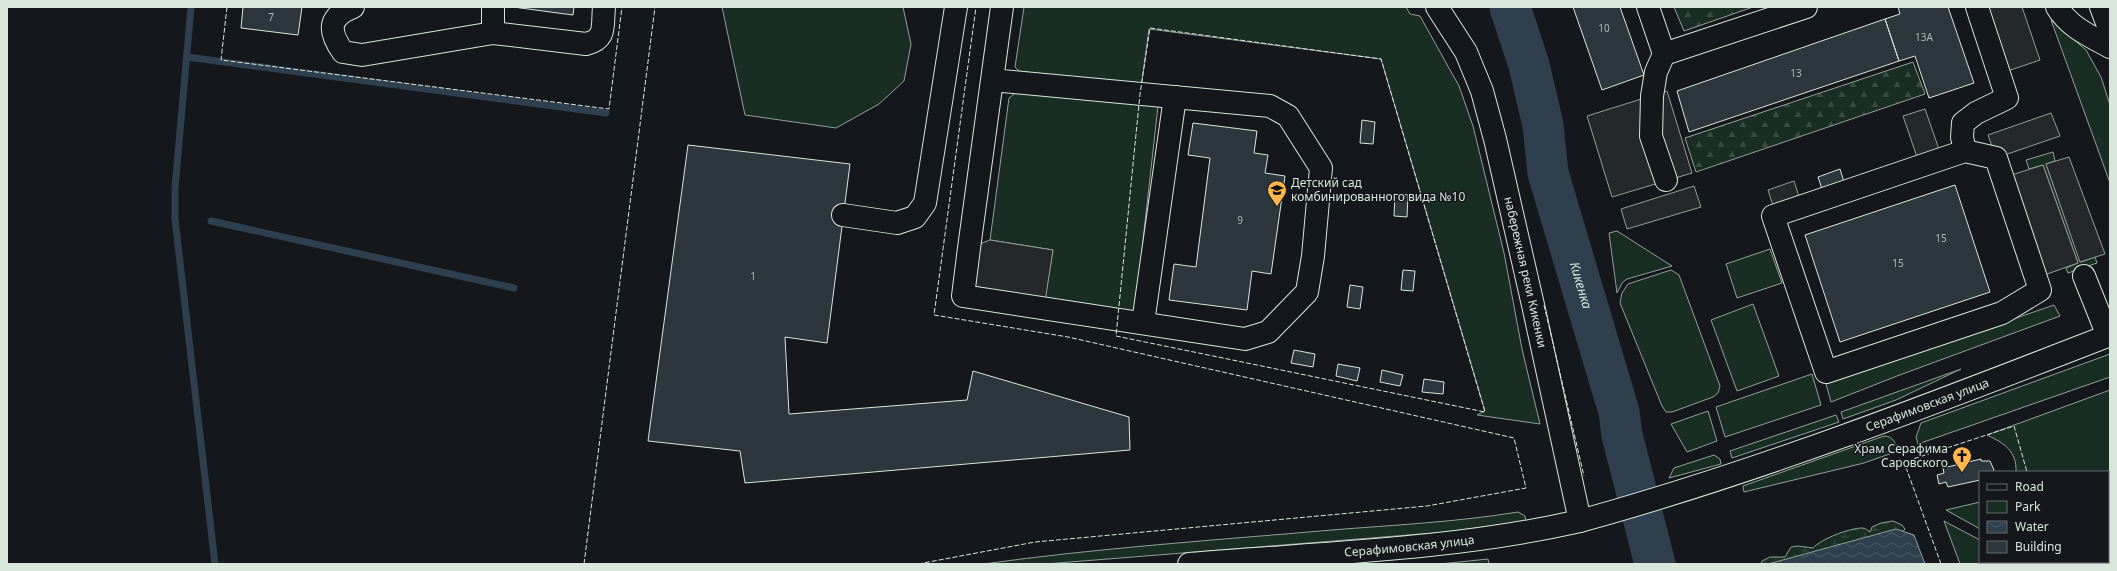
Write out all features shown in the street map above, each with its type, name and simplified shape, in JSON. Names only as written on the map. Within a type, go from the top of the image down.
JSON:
[{"type":"street","points":[[353,7],[340,12],[334,19],[333,28],[336,42],[343,52],[362,55],[493,33],[586,44],[596,42],[601,36],[604,7]]},
{"type":"street","points":[[493,33],[494,7]]},
{"type":"street","points":[[843,215],[897,223],[915,217],[924,204],[956,7]]},
{"type":"street","points":[[992,80],[1270,106],[1288,116],[1321,168],[1313,256],[1307,292],[1268,332],[1245,339],[963,296],[992,80],[1002,7]]},
{"type":"street","name":"набережная реки Кикенки","points":[[1437,7],[1466,52],[1484,98],[1533,305],[1580,521]]},
{"type":"street","points":[[1648,7],[1664,54],[1656,72],[1652,96],[1651,136],[1666,180]]},
{"type":"street","points":[[1664,54],[1806,7]]},
{"type":"street","points":[[1966,151],[1962,137],[1963,123],[1976,113],[2007,98],[1977,7]]},
{"type":"street","points":[[2057,7],[2062,16],[2079,30],[2110,47]]},
{"type":"street","points":[[2101,7],[2110,31]]},
{"type":"street","points":[[1143,323],[1174,97]]},
{"type":"street","points":[[1966,151],[1996,158],[2040,290],[2002,313],[1826,372],[1773,216],[1966,151]]},
{"type":"street","points":[[2084,276],[2109,335]]},
{"type":"street","name":"Серафимовская улица","points":[[1189,564],[1436,544],[1525,534],[1580,521],[1670,495],[1899,421],[2109,335]]},
{"type":"green space","points":[[722,7],[903,7],[911,44],[904,81],[879,104],[836,128],[745,115]]},
{"type":"green space","points":[[1024,7],[1406,7],[1410,14],[1420,16],[1459,86],[1473,126],[1504,253],[1522,349],[1540,424],[1477,415],[1485,411],[1381,59],[1149,29],[1141,88],[1019,71],[1015,67]]},
{"type":"green space","points":[[1674,7],[1753,7],[1684,31]]},
{"type":"green space","points":[[2051,20],[2086,50],[2101,77],[2110,105],[2110,183]]},
{"type":"green space","points":[[1913,62],[1925,94],[1696,172],[1685,138]]},
{"type":"green space","points":[[1018,91],[1158,106],[1135,312],[1053,303],[1045,297],[1053,250],[990,240],[1009,98]]},
{"type":"green space","points":[[2053,152],[2055,161],[2046,164],[2081,262],[2095,257],[2097,263],[2068,273],[2066,268],[2078,263],[2043,165],[2029,169],[2026,160]]},
{"type":"green space","points":[[1617,231],[1672,266],[1627,279],[1622,283],[1617,293],[1609,233]]},
{"type":"green space","points":[[1770,249],[1782,283],[1737,298],[1726,264]]},
{"type":"green space","points":[[1671,270],[1679,275],[1720,386],[1718,393],[1713,397],[1672,412],[1666,412],[1662,406],[1620,303],[1622,293],[1628,284]]},
{"type":"green space","points":[[1753,304],[1779,376],[1737,391],[1711,320]]},
{"type":"green space","points":[[2054,305],[2060,316],[1831,402],[1826,384]]},
{"type":"green space","points":[[2110,354],[2110,377],[1918,444],[1916,437],[1921,423]]},
{"type":"green space","points":[[1961,369],[1896,400],[1843,419],[1841,412]]},
{"type":"green space","points":[[1812,374],[1821,405],[1725,437],[1716,407]]},
{"type":"green space","points":[[2110,390],[2110,564],[2055,564],[2109,563],[2109,471],[2016,471],[2016,465],[2012,453],[1999,441],[1987,435]]},
{"type":"green space","points":[[1708,411],[1717,441],[1687,452],[1671,424]]},
{"type":"green space","points":[[1836,415],[1839,422],[1732,458],[1730,451]]},
{"type":"green space","points":[[1884,436],[1890,437],[1894,440],[1898,451],[1864,463],[1744,492],[1743,486]]},
{"type":"green space","points":[[1714,455],[1720,459],[1721,464],[1669,478],[1674,468]]},
{"type":"green space","points":[[1979,502],[1979,528],[1946,510]]},
{"type":"green space","points":[[1518,512],[1525,516],[1526,521],[1446,532],[1045,564],[983,564],[1114,549],[1449,521]]},
{"type":"green space","points":[[1893,521],[1902,525],[1905,529],[1899,537],[1796,564],[1761,564],[1762,561],[1770,557],[1785,557],[1791,547],[1798,546],[1813,548],[1822,541],[1843,532],[1862,528],[1870,532],[1872,527],[1881,523]]},
{"type":"green space","points":[[1944,521],[1979,539],[1979,563],[2026,564],[1960,564]]},
{"type":"green space","points":[[1488,559],[1489,564],[1440,564]]},
{"type":"shaded area","points":[[1977,7],[2022,7],[2040,60],[1999,74]]},
{"type":"shaded area","points":[[1667,91],[1692,173],[1612,197],[1587,116]]},
{"type":"shaded area","points":[[1925,109],[1942,158],[1920,166],[1903,116]]},
{"type":"shaded area","points":[[2051,113],[2060,136],[1996,158],[1988,135]]},
{"type":"shaded area","points":[[2069,157],[2105,254],[2080,262],[2046,164]]},
{"type":"shaded area","points":[[2043,165],[2078,263],[2036,278],[2002,178]]},
{"type":"shaded area","points":[[1794,181],[1802,206],[1776,215],[1768,190]]},
{"type":"shaded area","points":[[1694,186],[1701,207],[1627,229],[1621,209]]},
{"type":"shaded area","points":[[990,240],[1053,250],[1044,308],[963,296],[969,248]]},
{"type":"water","points":[[1637,434],[1641,452],[1614,461],[1607,456],[1605,440],[1622,435]]},
{"type":"water","points":[[1896,529],[1914,535],[1925,564],[1768,564]]},
{"type":"building","points":[[243,7],[302,7],[298,35],[241,28]]},
{"type":"building","points":[[513,7],[574,7],[573,15]]},
{"type":"building","points":[[1573,7],[1620,7],[1644,75],[1602,90]]},
{"type":"building","points":[[1898,7],[1948,7],[1974,83],[1929,98],[1915,56],[1899,61],[1885,19],[1900,14]]},
{"type":"building","points":[[1885,19],[1899,61],[1689,132],[1677,91]]},
{"type":"building","points":[[1362,120],[1375,122],[1373,144],[1360,143]]},
{"type":"building","points":[[1193,123],[1257,131],[1254,153],[1268,155],[1265,173],[1285,176],[1271,274],[1252,271],[1247,310],[1169,300],[1174,264],[1196,267],[1210,158],[1188,155]]},
{"type":"building","points":[[688,145],[850,164],[827,343],[785,337],[789,414],[967,400],[973,371],[1129,417],[1130,450],[745,483],[740,451],[648,441]]},
{"type":"building","points":[[1840,169],[1844,182],[1822,189],[1818,177]]},
{"type":"building","points":[[1955,185],[1990,292],[1840,342],[1805,235]]},
{"type":"building","points":[[1395,194],[1408,195],[1407,217],[1394,216]]},
{"type":"building","points":[[1403,270],[1415,271],[1413,291],[1401,290]]},
{"type":"building","points":[[1350,285],[1363,287],[1360,309],[1347,307]]},
{"type":"building","points":[[1294,350],[1315,354],[1313,367],[1291,363]]},
{"type":"building","points":[[1338,364],[1360,368],[1357,381],[1336,376]]},
{"type":"building","points":[[1382,370],[1403,375],[1400,386],[1380,382]]},
{"type":"building","points":[[1424,379],[1444,382],[1443,394],[1422,392]]},
{"type":"building","name":"Храм Серафима Саровского","points":[[1981,459],[1981,461],[1990,461],[1994,470],[1979,471],[1979,480],[1948,487],[1946,482],[1939,484],[1937,475],[1944,473],[1943,468]]},
{"type":"waterway","points":[[191,7],[175,188],[175,219],[215,564]]},
{"type":"waterway","name":"Кикенка","points":[[1510,7],[1529,65],[1543,125],[1548,173],[1619,412],[1622,435],[1655,564]]},
{"type":"waterway","points":[[187,57],[606,113]]},
{"type":"waterway","points":[[211,221],[514,288]]},
{"type":"waterway","points":[[1632,534],[1646,531]]},
{"type":"fence","points":[[227,7],[221,60],[609,109],[622,7]]},
{"type":"fence","points":[[584,564],[655,7]]},
{"type":"fence","points":[[918,564],[1035,542],[1427,506],[1526,488],[1514,438],[1068,337],[934,315],[976,7]]},
{"type":"fence","points":[[1150,28],[1381,59],[1485,412],[1116,336],[1140,94],[1150,28]]},
{"type":"fence","points":[[1544,305],[1584,476]]},
{"type":"fence","points":[[1941,564],[1904,462],[2014,426],[2027,471]]},
{"type":"place","name":"Детский сад комбинированного вида №10","points":[[1277,207]]},
{"type":"place","name":"Храм Серафима Саровского","points":[[1962,473]]}]
